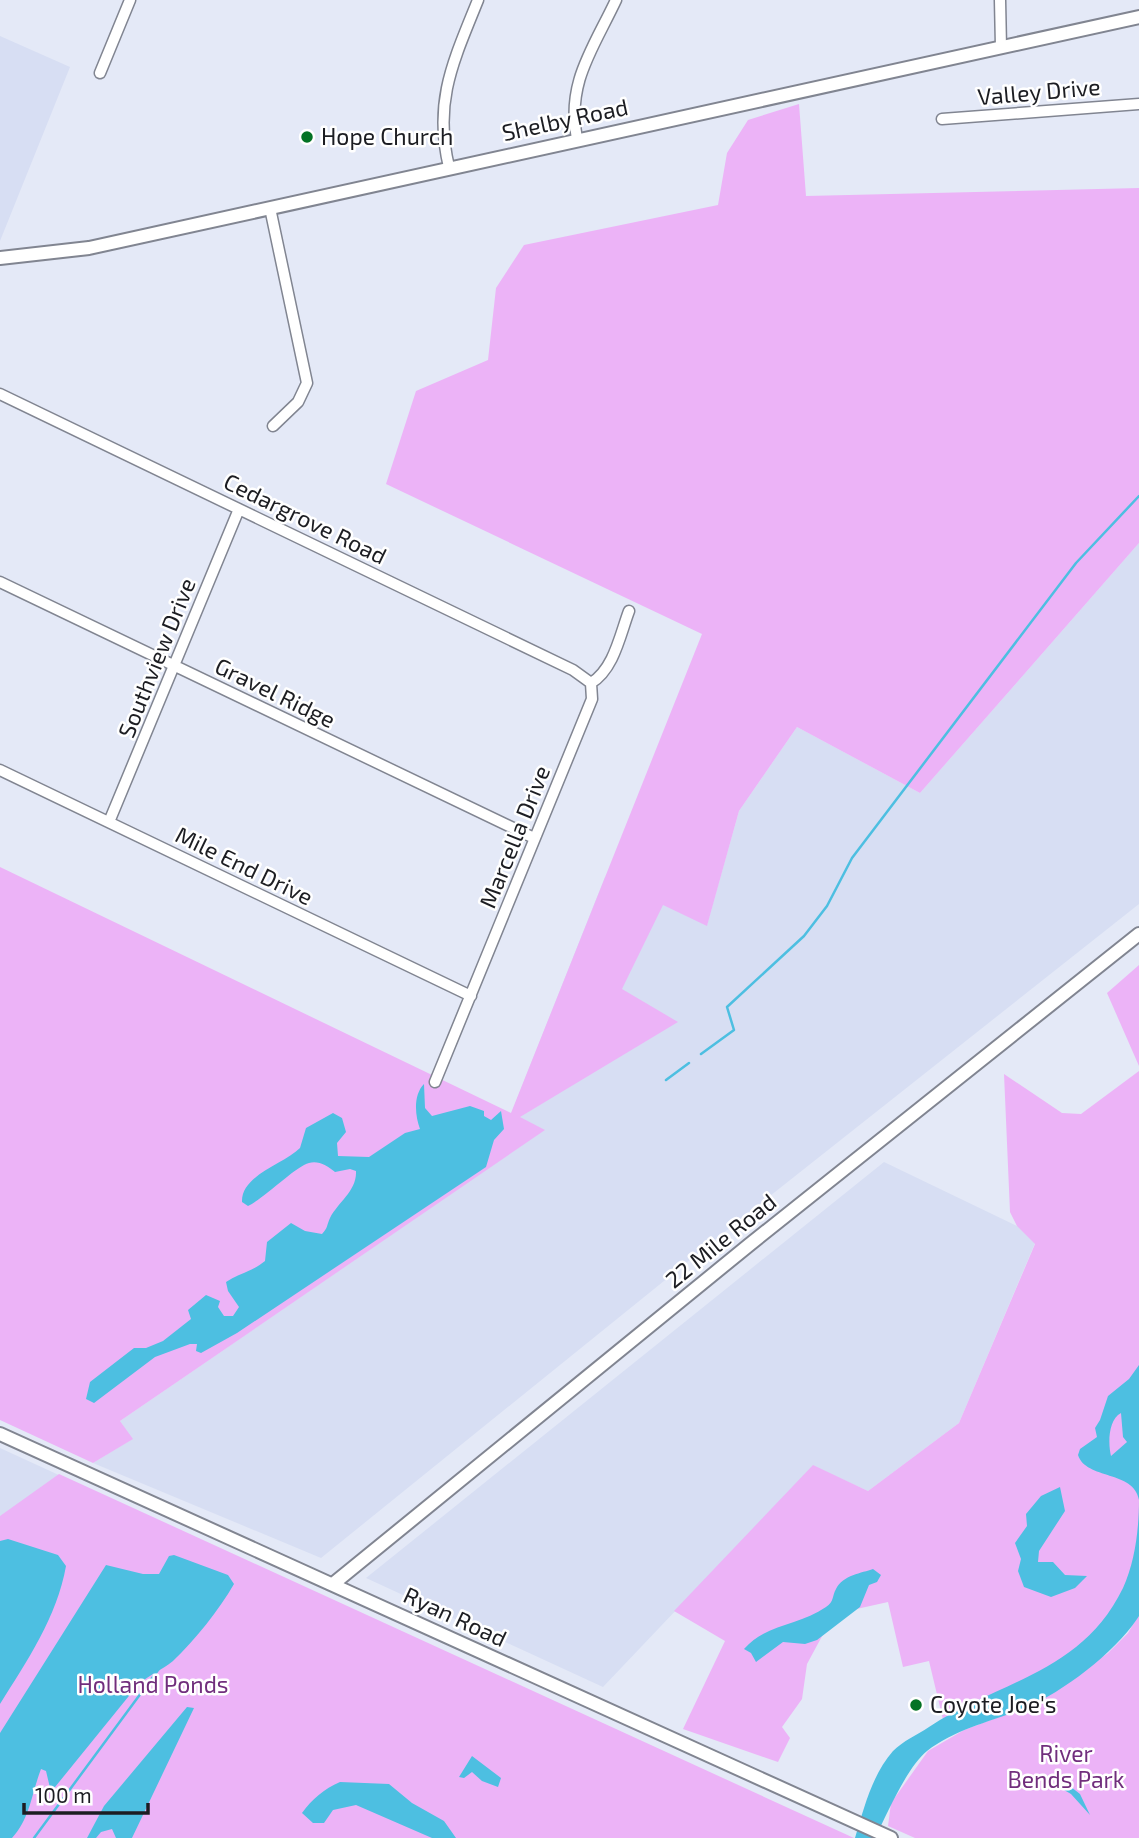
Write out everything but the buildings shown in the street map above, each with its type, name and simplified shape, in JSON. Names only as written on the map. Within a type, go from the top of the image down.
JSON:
[{"type":"street","points":[[100,73],[130,0]]},
{"type":"street","points":[[449,167],[442,118],[445,86],[478,0]]},
{"type":"street","points":[[577,139],[572,110],[576,86],[616,0]]},
{"type":"street","points":[[1000,0],[1001,47]]},
{"type":"street","name":"Shelby Road","points":[[0,258],[20,258],[89,248],[1139,17]]},
{"type":"street","name":"Valley Drive","points":[[942,119],[1139,104]]},
{"type":"street","points":[[270,208],[307,383],[298,402],[273,426]]},
{"type":"street","name":"Cedargrove Road","points":[[0,394],[573,670],[591,682]]},
{"type":"street","name":"Southview Drive","points":[[109,822],[239,509]]},
{"type":"street","name":"Gravel Ridge","points":[[0,582],[534,838]]},
{"type":"street","name":"Marcella Drive","points":[[435,1082],[592,699],[591,682],[599,677],[610,663],[629,611]]},
{"type":"street","name":"Mile End Drive","points":[[0,770],[471,996]]},
{"type":"street","name":"22 Mile Road","points":[[333,1584],[739,1253],[1139,934]]},
{"type":"street","name":"Ryan Road","points":[[0,1434],[891,1838]]},
{"type":"shaded area","points":[[0,36],[70,67],[0,241]]},
{"type":"shaded area","points":[[1139,543],[1139,904],[737,1222],[321,1558],[93,1463],[132,1439],[120,1421],[544,1130],[511,1114],[605,877],[707,925],[739,811],[797,727],[920,793]]},
{"type":"shaded area","points":[[884,1162],[1038,1236],[959,1423],[868,1491],[813,1466],[603,1687],[366,1578]]},
{"type":"shaded area","points":[[0,1448],[61,1476],[0,1519]]},
{"type":"green space","points":[[799,104],[806,196],[1139,188],[1139,543],[920,793],[797,727],[739,811],[707,926],[663,905],[622,989],[678,1022],[520,1117],[545,1130],[120,1421],[133,1439],[93,1463],[0,1420],[0,867],[511,1113],[702,634],[386,484],[416,391],[488,360],[496,288],[524,245],[718,205],[727,153],[748,120]]},
{"type":"green space","points":[[1139,965],[1139,1066],[1107,993]]},
{"type":"green space","points":[[1139,1071],[1139,1572],[1126,1616],[1051,1681],[945,1728],[929,1661],[903,1667],[888,1602],[834,1614],[807,1664],[802,1699],[782,1727],[790,1738],[778,1762],[683,1729],[725,1641],[674,1611],[813,1465],[868,1491],[959,1423],[1035,1244],[1017,1226],[1010,1212],[1004,1074],[1062,1113],[1081,1114]]},
{"type":"green space","name":"Holland Ponds","points":[[59,1474],[854,1838],[0,1838],[0,1516]]},
{"type":"green space","name":"River Bends Park","points":[[1139,1614],[1139,1838],[915,1838],[888,1826],[891,1803],[928,1751],[964,1730],[1036,1703],[1108,1653],[1128,1633]]},
{"type":"water","points":[[424,1084],[425,1108],[432,1116],[470,1106],[484,1111],[484,1116],[491,1120],[501,1111],[504,1129],[494,1140],[486,1167],[237,1333],[201,1353],[196,1351],[197,1344],[190,1344],[155,1357],[94,1403],[86,1399],[90,1382],[134,1348],[146,1348],[163,1341],[191,1319],[188,1310],[206,1295],[220,1301],[218,1307],[224,1316],[233,1316],[239,1307],[228,1291],[226,1282],[265,1261],[267,1242],[291,1223],[305,1231],[322,1234],[324,1232],[333,1212],[353,1185],[356,1171],[350,1169],[335,1172],[323,1164],[309,1163],[248,1206],[242,1202],[248,1184],[300,1148],[306,1128],[333,1113],[342,1118],[346,1132],[337,1143],[338,1156],[369,1157],[405,1133],[420,1129],[416,1106],[418,1094]]},
{"type":"water","points":[[1139,1365],[1139,1500],[1135,1490],[1128,1484],[1090,1468],[1078,1455],[1080,1449],[1097,1437],[1095,1428],[1108,1396],[1129,1379]],"holes":[[[1121,1413],[1123,1437],[1127,1442],[1111,1456],[1111,1427]]]},
{"type":"water","points":[[1060,1487],[1065,1511],[1039,1551],[1038,1562],[1053,1562],[1065,1575],[1087,1576],[1075,1588],[1051,1597],[1024,1587],[1018,1571],[1021,1559],[1015,1543],[1027,1526],[1026,1514],[1041,1496]]},
{"type":"water","points":[[1139,1511],[1139,1616],[1115,1645],[1071,1682],[1040,1701],[962,1731],[927,1751],[905,1779],[875,1838],[855,1838],[874,1781],[893,1751],[956,1711],[1037,1672],[1085,1639],[1106,1617],[1123,1588],[1136,1545]]},
{"type":"water","points":[[8,1539],[58,1555],[66,1566],[62,1585],[48,1621],[0,1704],[0,1541]]},
{"type":"water","points":[[174,1555],[228,1575],[234,1584],[190,1644],[173,1661],[137,1686],[51,1792],[46,1771],[41,1769],[30,1805],[18,1831],[12,1838],[0,1838],[0,1733],[106,1565],[143,1574],[159,1574],[169,1556]]},
{"type":"water","points":[[873,1569],[881,1575],[877,1582],[869,1585],[860,1607],[817,1640],[805,1644],[783,1642],[756,1662],[751,1653],[744,1649],[763,1634],[826,1607],[839,1584],[853,1575]]},
{"type":"water","points":[[187,1707],[194,1708],[132,1838],[116,1838],[112,1829],[101,1832],[96,1838],[87,1838],[104,1806]]},
{"type":"water","points":[[472,1756],[501,1778],[498,1787],[482,1781],[472,1772],[464,1778],[459,1777]]},
{"type":"water","points":[[340,1782],[389,1784],[412,1803],[444,1821],[456,1838],[432,1838],[356,1805],[333,1810],[324,1823],[313,1823],[302,1813],[319,1795]]},
{"type":"water","points":[[1059,1787],[1071,1787],[1080,1794],[1090,1815],[1071,1794]]},
{"type":"waterway","points":[[701,1054],[734,1030],[727,1007],[804,936],[827,906],[852,858],[1076,563],[1139,496]]},
{"type":"waterway","points":[[666,1080],[689,1063]]},
{"type":"waterway","points":[[34,1838],[161,1666]]},
{"type":"place","name":"Hope Church","points":[[307,137]]},
{"type":"place","name":"Coyote Joe's","points":[[916,1705]]}]
